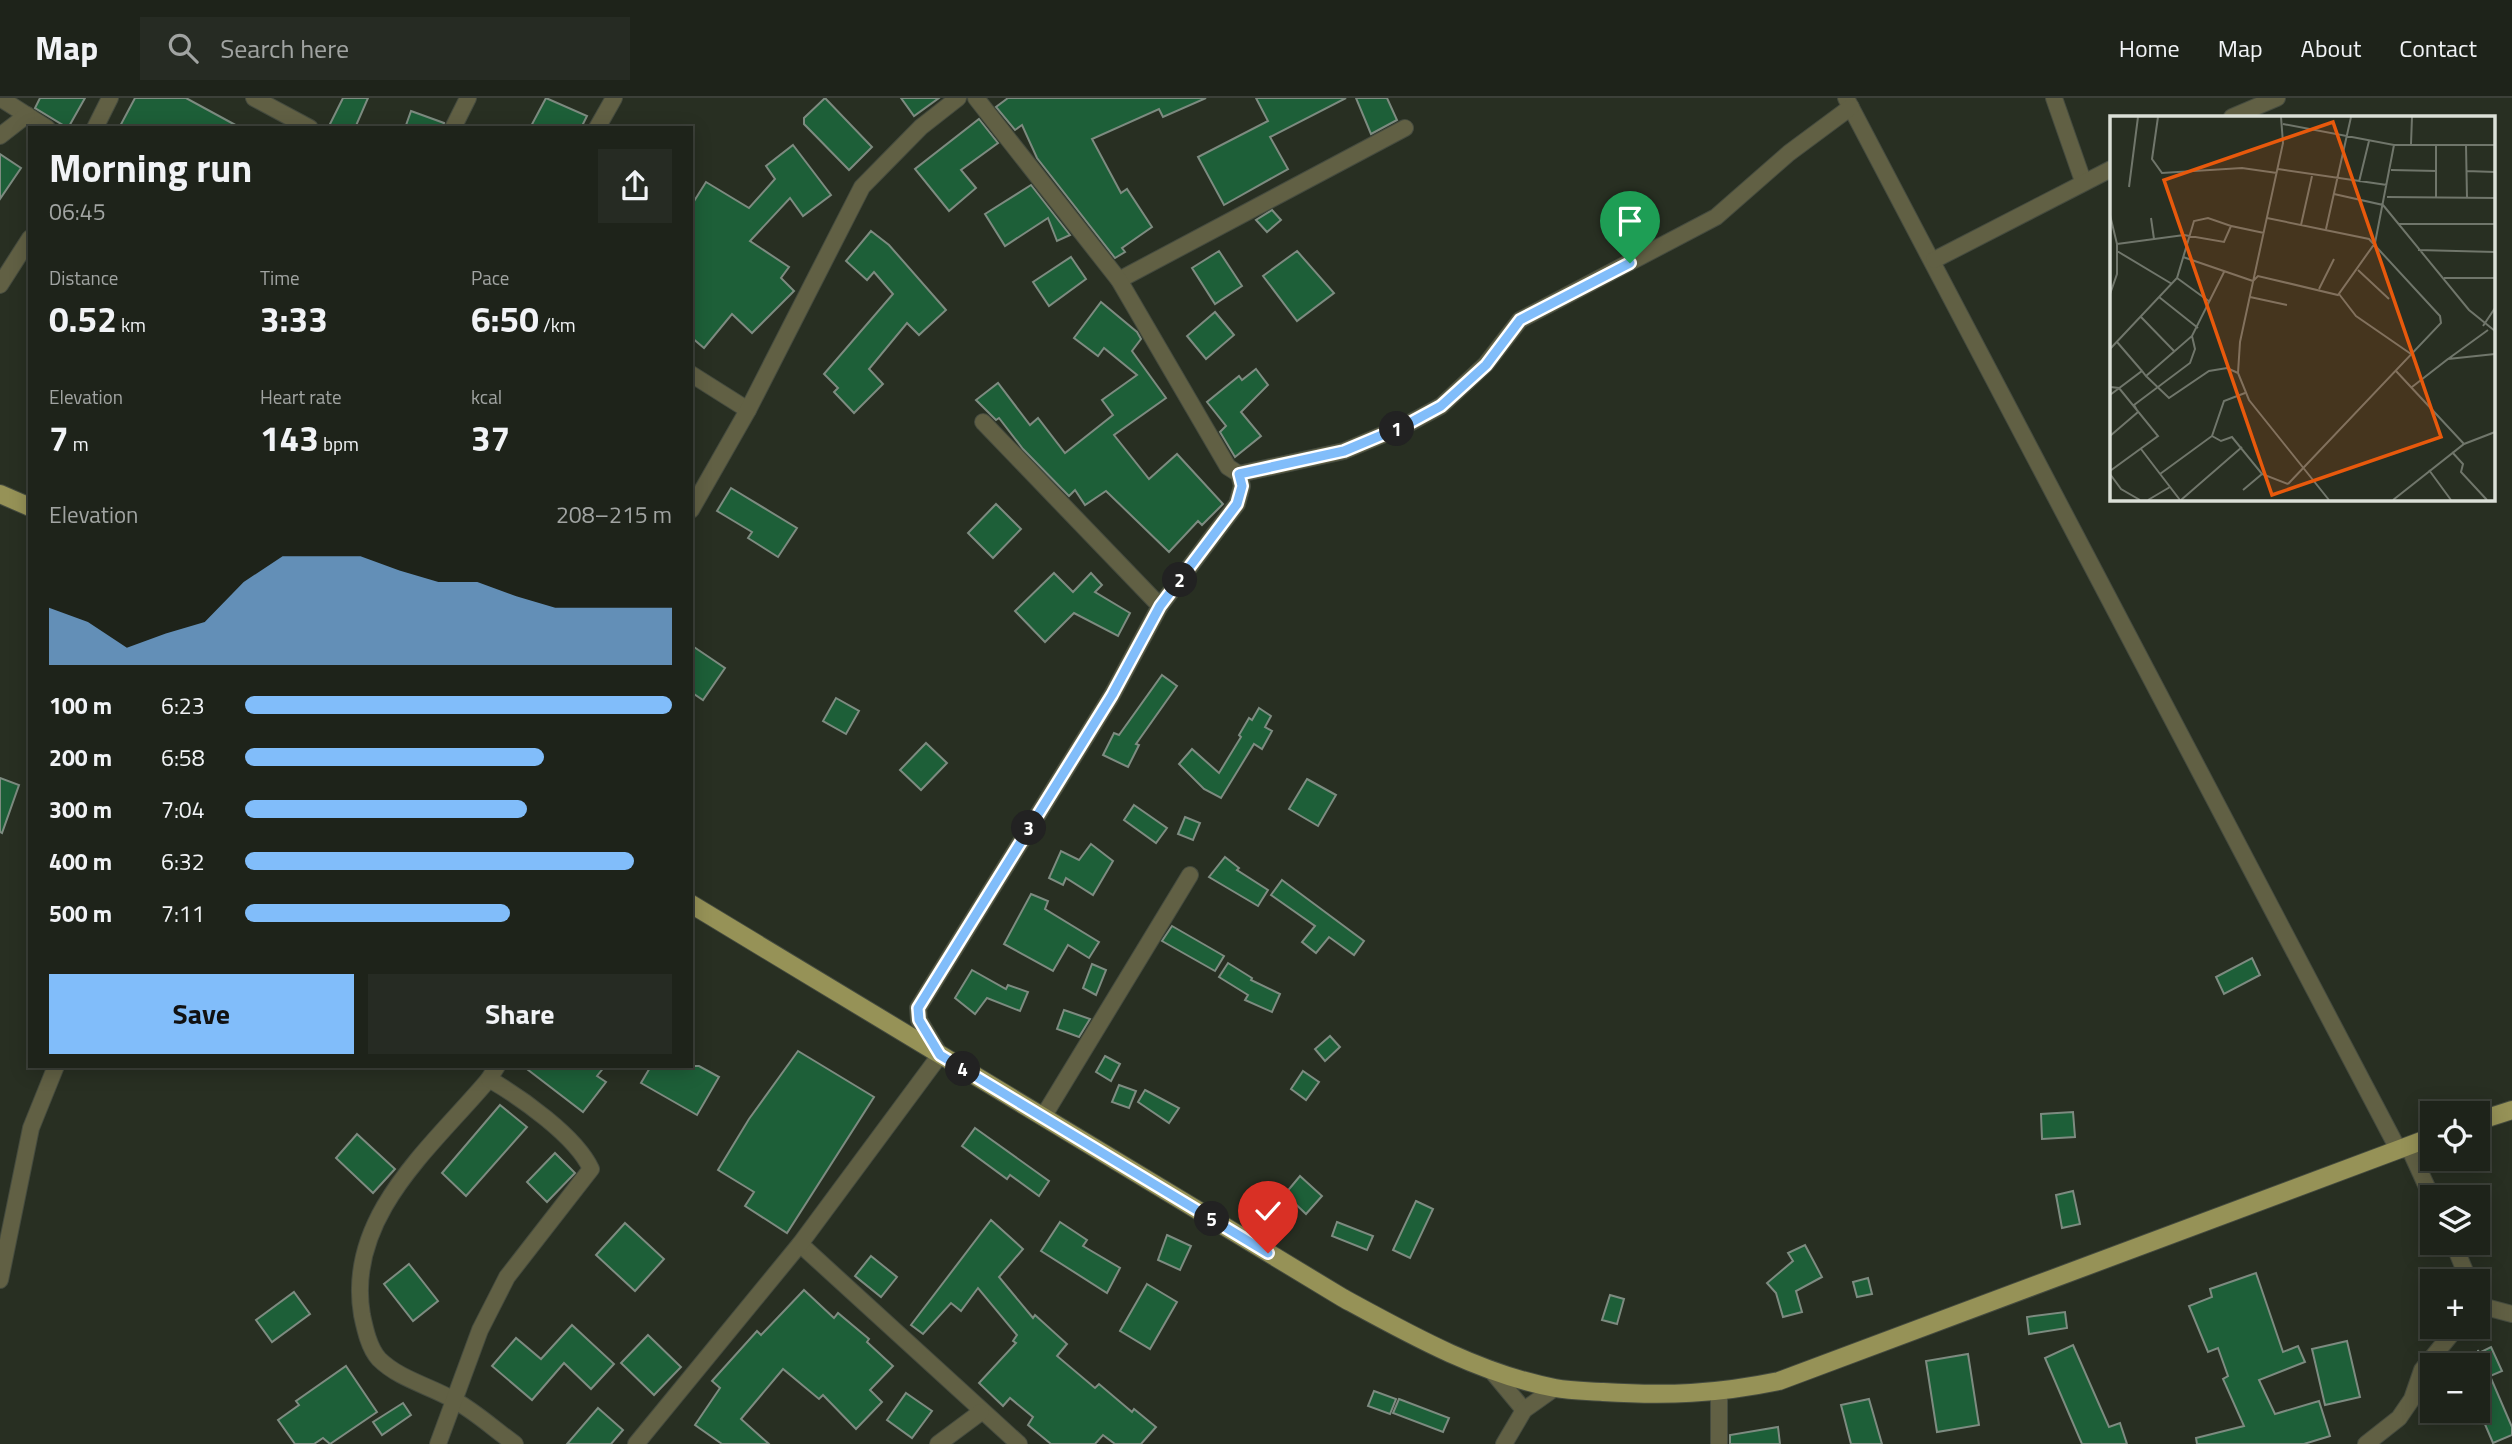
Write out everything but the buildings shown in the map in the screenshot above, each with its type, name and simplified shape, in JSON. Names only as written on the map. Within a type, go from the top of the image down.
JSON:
[{"type":"main road","points":[[0,494],[28,506]]},
{"type":"main road","points":[[693,905],[1343,1298],[1398,1328],[1490,1369],[1555,1388],[1653,1395],[1719,1393],[1779,1381],[2420,1141]]},
{"type":"main road","points":[[2490,1117],[2512,1110]]},
{"type":"street","points":[[0,98],[44,126]]},
{"type":"street","points":[[96,126],[110,98]]},
{"type":"street","points":[[254,98],[306,126]]},
{"type":"street","points":[[454,126],[468,98]]},
{"type":"street","points":[[598,126],[614,98]]},
{"type":"street","points":[[693,506],[748,410],[862,187],[922,127],[958,98]]},
{"type":"street","points":[[636,1444],[800,1244],[940,1055],[919,1020],[918,1008],[1112,695],[1160,606],[1237,504],[1242,486],[1239,474],[1228,467],[1119,280],[976,98]]},
{"type":"street","points":[[2054,98],[2083,181]]},
{"type":"street","points":[[2234,116],[2277,98]]},
{"type":"street","points":[[1239,474],[1344,451],[1406,425],[1441,406],[1486,365],[1520,320],[1716,216],[1849,102],[2398,1149],[2410,1150],[2426,1185]]},
{"type":"street","points":[[0,136],[27,115]]},
{"type":"street","points":[[1119,280],[1405,128]]},
{"type":"street","points":[[1934,260],[2110,169]]},
{"type":"street","points":[[0,285],[28,241]]},
{"type":"street","points":[[693,375],[748,410]]},
{"type":"street","points":[[983,422],[1160,606]]},
{"type":"street","points":[[1043,1117],[1190,876]]},
{"type":"street","points":[[0,1280],[31,1128],[55,1068]]},
{"type":"street","points":[[438,1444],[454,1399],[480,1330],[507,1277],[591,1169],[573,1144],[508,1090],[493,1072],[391,1191],[366,1245],[359,1299],[365,1332],[378,1358],[433,1392],[454,1399],[515,1444]]},
{"type":"street","points":[[800,1244],[1019,1444]]},
{"type":"street","points":[[2490,1308],[2512,1314]]},
{"type":"street","points":[[2366,1444],[2399,1418],[2412,1399],[2422,1370],[2447,1339]]},
{"type":"street","points":[[1490,1369],[1524,1410]]},
{"type":"street","points":[[1504,1444],[1524,1410],[1555,1388]]},
{"type":"street","points":[[1719,1393],[1719,1444]]},
{"type":"street","points":[[937,1444],[981,1412]]},
{"type":"route","points":[[1268,1253],[940,1055],[919,1020],[918,1008],[1112,695],[1160,606],[1237,504],[1242,486],[1239,474],[1344,451],[1406,425],[1441,406],[1486,365],[1520,320],[1630,263]]}]
